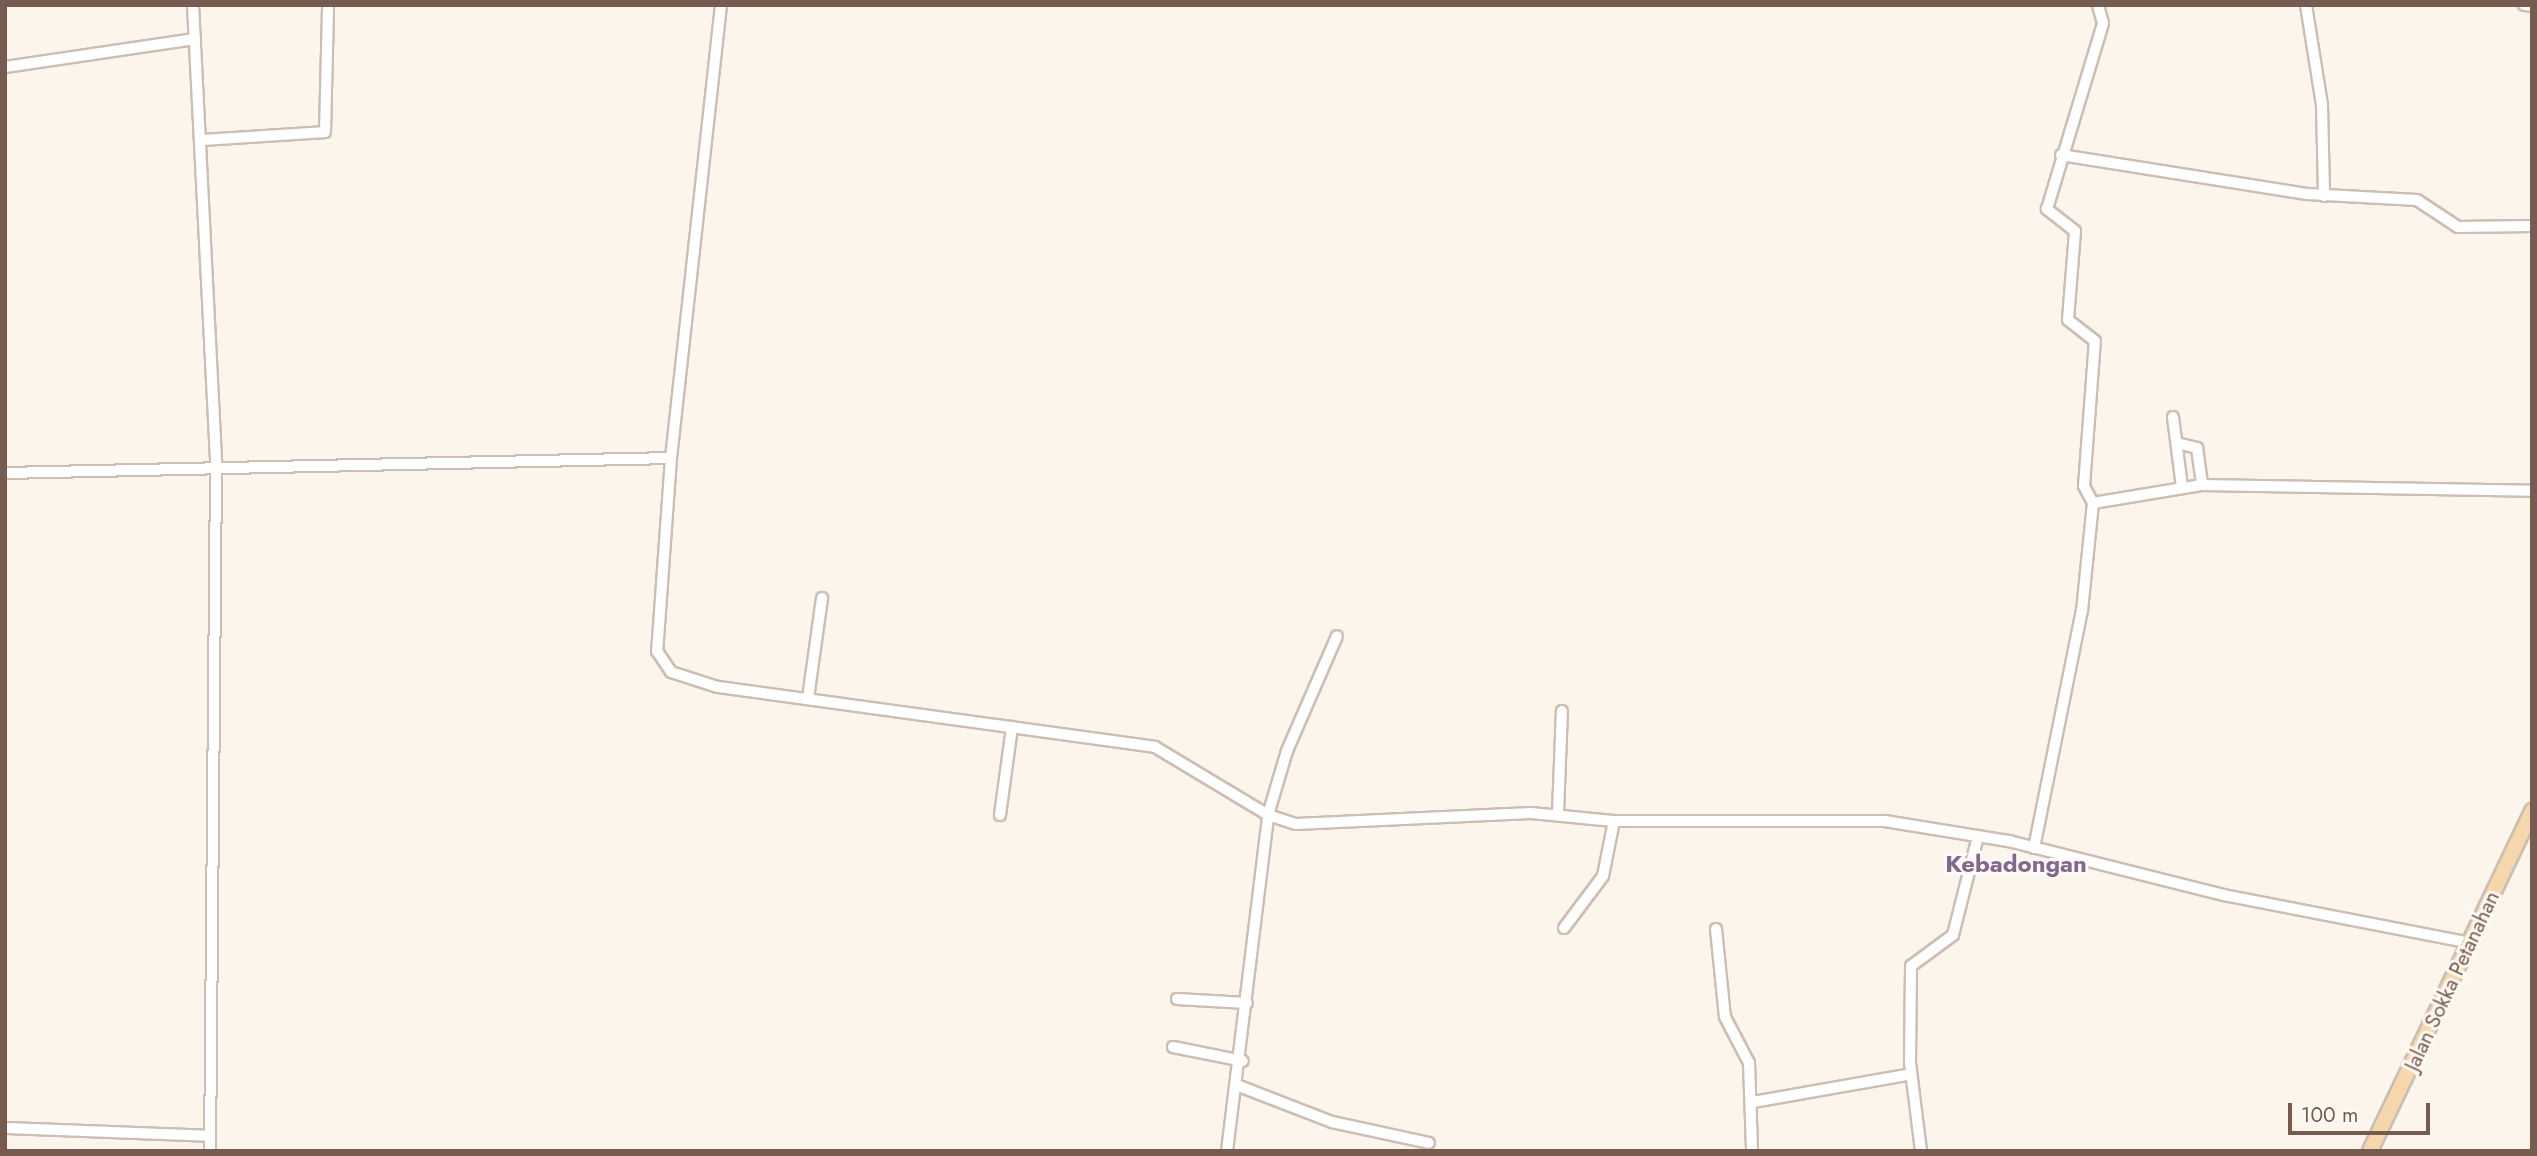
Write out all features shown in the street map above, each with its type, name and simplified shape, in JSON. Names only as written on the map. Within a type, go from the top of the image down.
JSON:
[{"type":"main road","name":"Jalan Sokka Petanahan","points":[[2370,1151],[2532,811]]},
{"type":"street","points":[[193,5],[204,140],[216,467],[210,1151]]},
{"type":"street","points":[[204,140],[325,132],[328,5]]},
{"type":"street","points":[[721,5],[671,458],[659,663],[718,687],[1155,747],[1268,815],[1296,824],[1361,826],[1451,815],[1558,813],[1614,821],[1802,816],[1978,836],[2224,895],[2470,943]]},
{"type":"street","points":[[2034,848],[2082,611],[2093,503],[2084,486],[2095,341],[2068,320],[2075,231],[2047,209],[2061,155],[2103,23],[2098,5]]},
{"type":"street","points":[[2306,5],[2322,105],[2324,196]]},
{"type":"street","points":[[2524,5],[2532,6]]},
{"type":"street","points":[[5,67],[195,38]]},
{"type":"street","points":[[2061,155],[2324,196],[2417,200],[2458,227],[2532,226]]},
{"type":"street","points":[[2173,417],[2182,487]]},
{"type":"street","points":[[2176,443],[2197,448],[2202,485]]},
{"type":"street","points":[[5,473],[671,458]]},
{"type":"street","points":[[2093,503],[2202,485],[2532,491]]},
{"type":"street","points":[[808,698],[822,598]]},
{"type":"street","points":[[1227,1151],[1239,1086],[1268,815],[1287,751],[1336,636]]},
{"type":"street","points":[[1558,813],[1562,712]]},
{"type":"street","points":[[1000,815],[1012,727]]},
{"type":"street","points":[[1564,928],[1603,876],[1614,821]]},
{"type":"street","points":[[1921,1151],[1911,1074],[1911,966],[1953,935],[1978,836]]},
{"type":"street","points":[[1716,929],[1721,995],[1749,1063],[1753,1102],[1752,1151]]},
{"type":"street","points":[[1177,999],[1247,1003]]},
{"type":"street","points":[[1173,1047],[1242,1061]]},
{"type":"street","points":[[1753,1102],[1911,1074]]},
{"type":"street","points":[[1239,1086],[1345,1126],[1429,1143]]},
{"type":"street","points":[[5,1128],[210,1136]]},
{"type":"district","name":"Kebadongan","points":[[2016,864]]}]
